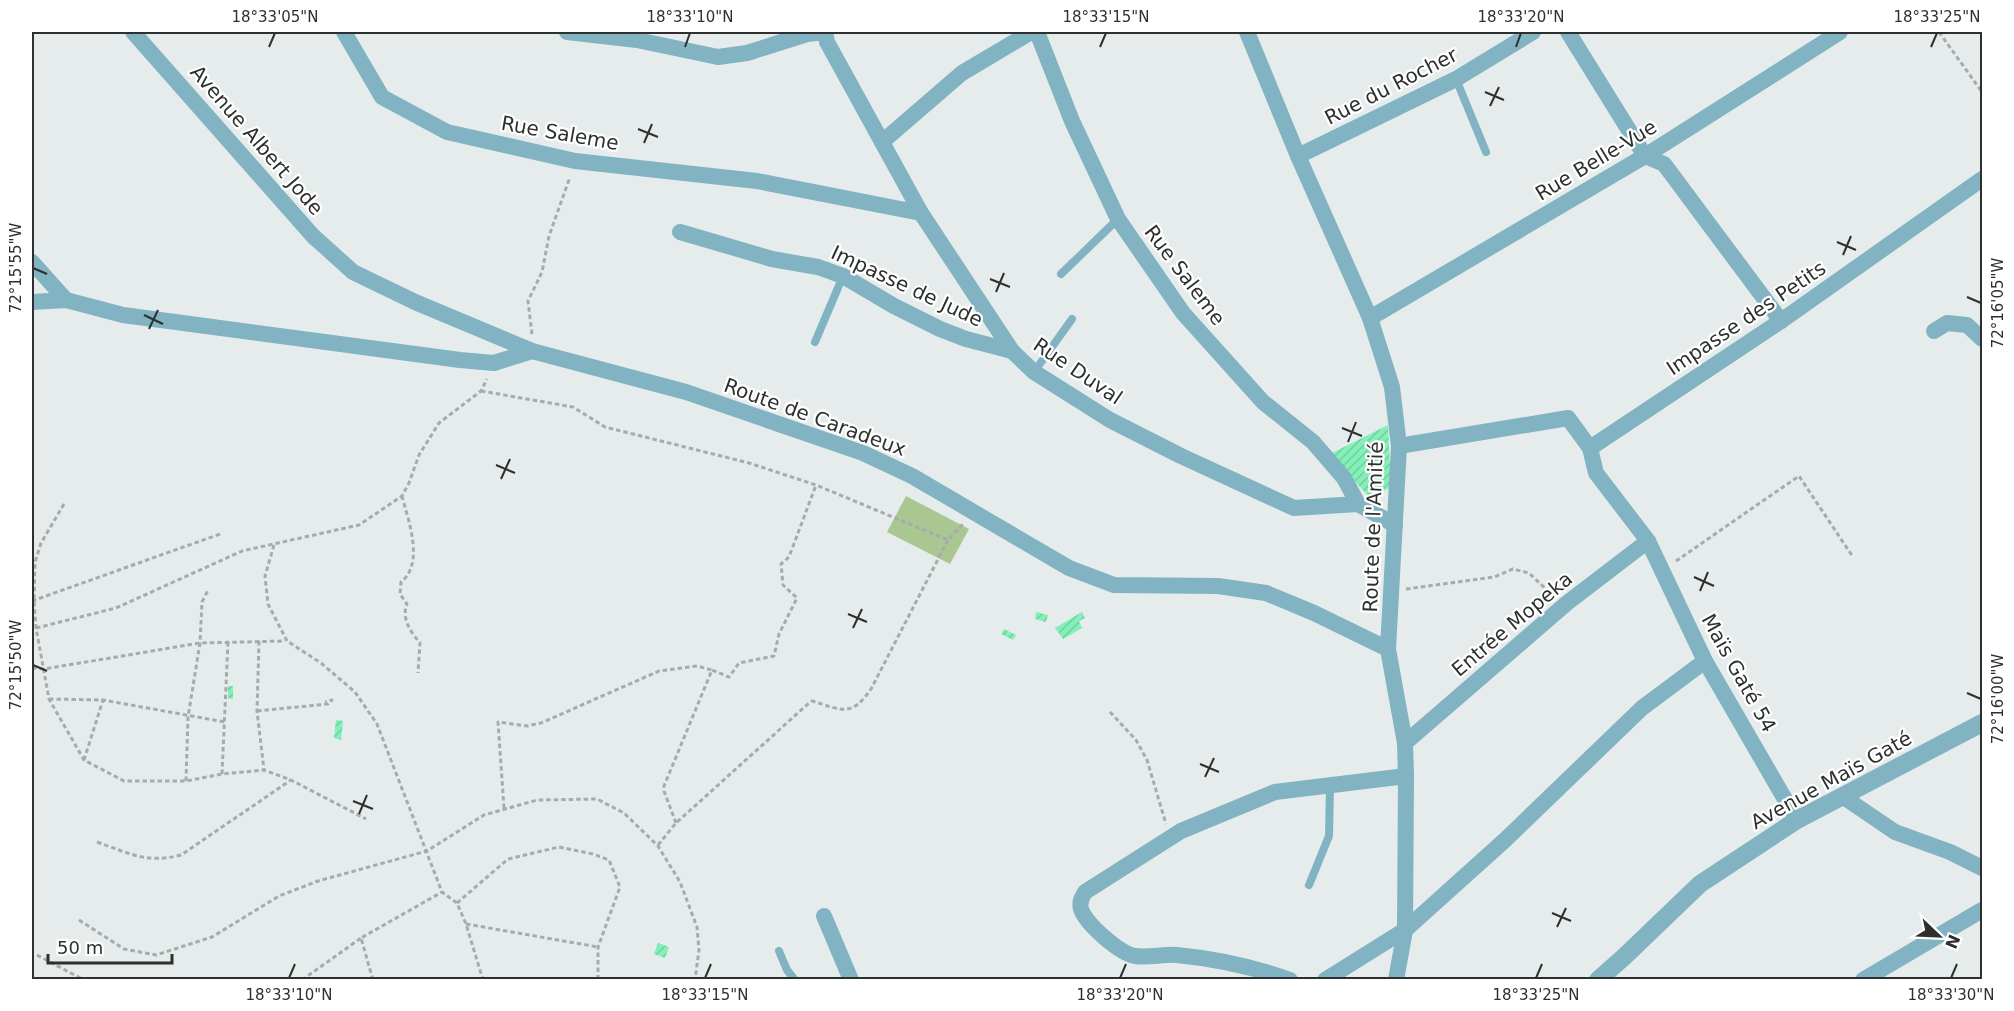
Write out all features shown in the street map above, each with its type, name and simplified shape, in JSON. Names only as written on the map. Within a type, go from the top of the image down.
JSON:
[{"type":"street","name":"Avenue Albert Jode","points":[[134,32],[313,236],[353,272]]},
{"type":"street","name":"Rue Saleme","points":[[344,32],[382,97],[447,132],[575,161],[757,181],[921,213]]},
{"type":"street","points":[[567,32],[637,40],[718,57],[747,53],[807,34],[825,32]]},
{"type":"street","name":"Rue Duval","points":[[825,32],[827,42],[921,213],[1012,351],[1034,372],[1110,420],[1181,456],[1294,508],[1358,504]]},
{"type":"street","points":[[882,142],[962,73],[1031,32]]},
{"type":"street","name":"Rue Saleme","points":[[1037,32],[1072,121],[1118,219],[1183,313],[1263,402],[1313,442],[1344,478],[1358,504]]},
{"type":"street","name":"Route de l'Amitié","points":[[1247,32],[1298,156],[1370,318],[1392,387],[1399,446],[1393,591],[1388,649],[1405,743],[1407,776],[1405,930],[1396,980]]},
{"type":"street","name":"Rue du Rocher","points":[[1298,156],[1455,79],[1533,32]]},
{"type":"street","points":[[1568,32],[1645,156],[1664,164],[1780,321]]},
{"type":"street","name":"Rue Belle-Vue","points":[[1370,318],[1645,156],[1840,32]]},
{"type":"street","name":"Impasse des Petits","points":[[1590,448],[1780,321],[1983,179]]},
{"type":"street","name":"Impasse de Jude","points":[[680,232],[772,259],[818,267],[843,276],[894,306],[940,329],[966,339],[1012,351]]},
{"type":"street","points":[[32,262],[66,300]]},
{"type":"street","name":"Route de Caradeux","points":[[353,272],[415,302],[532,351],[686,392],[863,453],[912,476],[1069,567],[1114,585],[1218,586],[1266,593],[1314,613],[1388,649]]},
{"type":"street","points":[[32,302],[66,300],[123,315],[200,327],[494,363],[532,351]]},
{"type":"street","points":[[1934,331],[1947,323],[1967,325],[1983,339]]},
{"type":"street","name":"Maïs Gaté 54","points":[[1399,446],[1568,418],[1590,448],[1596,473],[1648,541],[1705,661],[1797,820]]},
{"type":"street","points":[[1358,504],[1395,525]]},
{"type":"street","name":"Entrée Mopeka","points":[[1405,743],[1567,603],[1648,541]]},
{"type":"street","points":[[1325,980],[1405,930],[1505,840],[1642,708],[1705,661]]},
{"type":"street","name":"Avenue Maïs Gaté","points":[[1598,980],[1700,884],[1797,820],[1983,723]]},
{"type":"street","points":[[1290,980],[1248,965],[1210,958],[1169,955],[1134,956],[1101,936],[1081,908],[1081,898],[1085,892],[1180,831],[1275,792],[1407,776]]},
{"type":"street","points":[[1842,795],[1895,832],[1950,852],[1983,868]]},
{"type":"street","points":[[1863,980],[1983,910]]},
{"type":"street","points":[[824,916],[851,980]]},
{"type":"lane","points":[[1455,79],[1486,152]]},
{"type":"lane","points":[[1061,274],[1118,219]]},
{"type":"lane","points":[[815,342],[843,276]]},
{"type":"lane","points":[[1034,372],[1072,319]]},
{"type":"lane","points":[[1309,885],[1329,836],[1330,785]]},
{"type":"lane","points":[[779,951],[787,970],[795,980]]},
{"type":"path","points":[[1939,32],[1983,92]]},
{"type":"path","points":[[532,351],[532,328],[528,301],[542,272],[549,236],[575,161]]},
{"type":"path","points":[[36,628],[116,608],[242,551],[359,525],[402,495],[419,456],[439,423],[481,391],[494,363]]},
{"type":"path","points":[[481,391],[573,407],[605,427],[749,463],[816,485],[948,540]]},
{"type":"path","points":[[1662,571],[1798,476],[1853,557]]},
{"type":"path","points":[[504,809],[498,722],[527,726],[541,723],[659,672],[697,666],[729,677],[739,663],[774,656],[779,634],[797,598],[783,585],[781,564],[789,557],[816,485]]},
{"type":"path","points":[[402,495],[412,538],[413,564],[408,577],[401,582],[400,594],[407,604],[404,612],[408,629],[420,643],[418,673]]},
{"type":"path","points":[[64,504],[41,543],[35,562],[33,601],[49,699],[84,760],[124,781],[186,781],[222,774],[264,770],[291,780],[366,819]]},
{"type":"path","points":[[658,846],[676,823],[809,703],[812,701],[850,710],[861,704],[871,689],[948,540],[974,512]]},
{"type":"path","points":[[33,601],[220,534]]},
{"type":"path","points":[[274,544],[265,576],[268,604],[287,641],[321,663],[355,692],[377,724],[442,892],[457,903],[466,924],[483,980]]},
{"type":"path","points":[[1393,591],[1494,577],[1513,568],[1530,573],[1549,592],[1541,625]]},
{"type":"path","points":[[186,781],[188,717],[200,643],[202,602],[208,590]]},
{"type":"path","points":[[259,640],[257,711],[264,770]]},
{"type":"path","points":[[32,668],[44,669],[200,643],[287,641]]},
{"type":"path","points":[[222,774],[228,642]]},
{"type":"path","points":[[676,823],[664,786],[712,670]]},
{"type":"path","points":[[49,699],[103,700],[225,722]]},
{"type":"path","points":[[84,760],[103,700]]},
{"type":"path","points":[[257,711],[328,704],[332,700],[325,702]]},
{"type":"path","points":[[1110,712],[1136,740],[1147,760],[1170,837]]},
{"type":"path","points":[[96,842],[148,859],[166,859],[181,855],[291,780]]},
{"type":"path","points":[[79,920],[129,951],[156,955],[212,937],[279,896],[318,881],[427,850],[484,814],[537,800],[597,799],[624,813],[658,846],[680,882],[697,927],[699,950],[695,980]]},
{"type":"path","points":[[457,903],[508,860],[559,847],[609,860],[620,887],[598,947],[598,980]]},
{"type":"path","points":[[302,980],[361,939],[442,892]]},
{"type":"path","points":[[466,924],[598,947]]},
{"type":"path","points":[[361,939],[373,980]]},
{"type":"path","points":[[37,955],[84,980]]},
{"type":"green space","points":[[906,496],[969,529],[950,564],[887,532]]},
{"type":"building","points":[[1388,425],[1391,487],[1370,498],[1330,454]]},
{"type":"building","points":[[1036,612],[1048,615],[1046,622],[1035,619]]},
{"type":"building","points":[[1082,612],[1085,618],[1079,621],[1082,628],[1063,639],[1055,628]]},
{"type":"building","points":[[1004,629],[1016,635],[1013,640],[1001,634]]},
{"type":"building","points":[[228,686],[233,686],[233,699],[228,698]]},
{"type":"building","points":[[336,720],[343,721],[341,740],[334,738]]},
{"type":"building","points":[[658,943],[669,947],[665,958],[654,954]]}]
